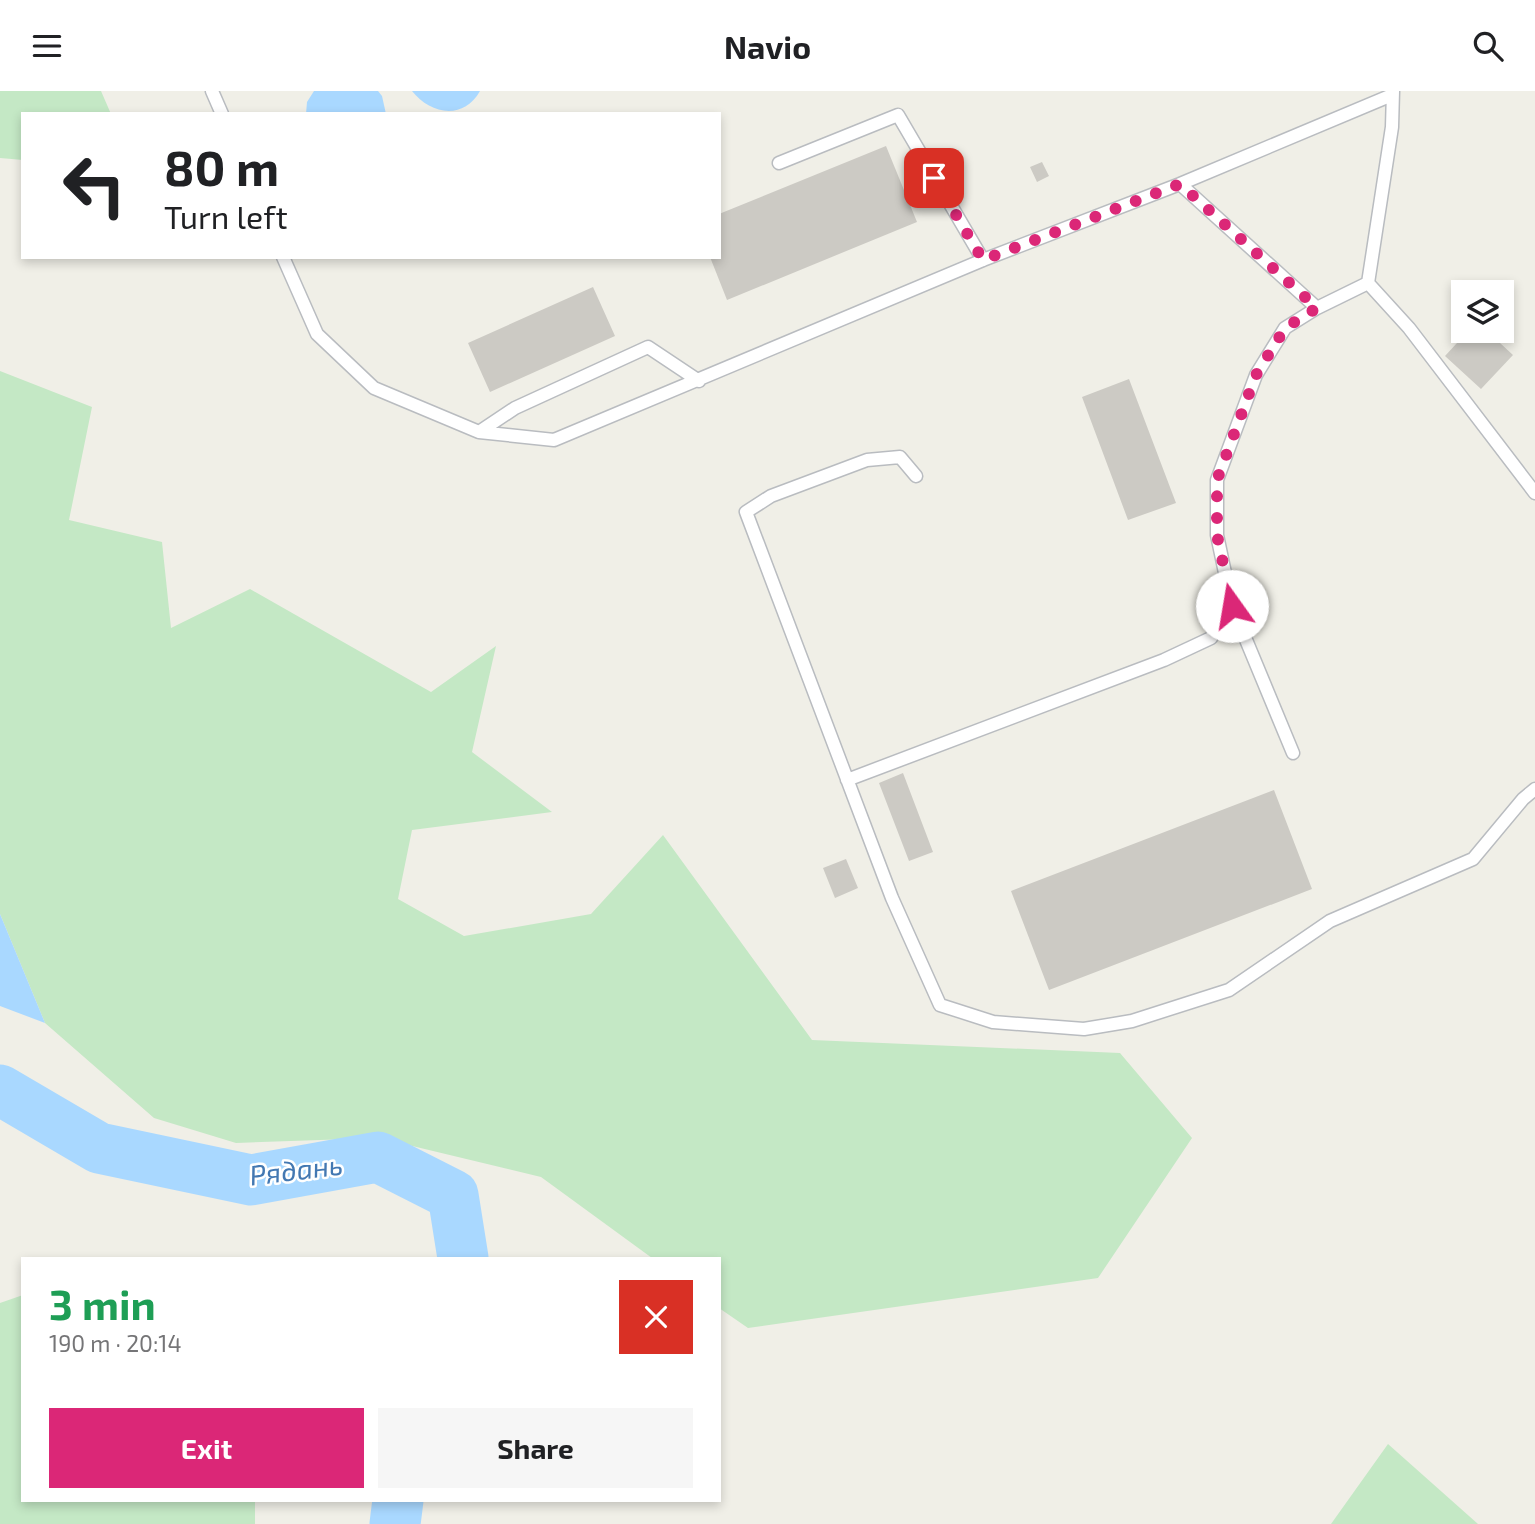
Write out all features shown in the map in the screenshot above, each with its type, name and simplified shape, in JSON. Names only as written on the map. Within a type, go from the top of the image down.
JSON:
[{"type":"lane","points":[[212,91],[221,112]]},
{"type":"lane","points":[[284,259],[317,334],[374,388],[479,432],[554,440],[983,260],[1180,184],[1393,93],[1392,127],[1368,283]]},
{"type":"lane","points":[[779,163],[898,115],[983,260]]},
{"type":"lane","points":[[1180,184],[1317,308]]},
{"type":"lane","points":[[1293,753],[1232,606],[1217,535],[1217,480],[1256,375],[1285,328],[1317,308],[1368,283]]},
{"type":"lane","points":[[1368,283],[1409,328],[1535,493]]},
{"type":"lane","points":[[479,432],[515,408],[648,347],[699,381]]},
{"type":"lane","points":[[916,476],[900,457],[867,460],[771,496],[746,512],[892,898],[940,1005],[993,1023],[1084,1029],[1132,1021],[1229,989],[1329,921],[1473,859],[1523,799],[1535,789]]},
{"type":"lane","points":[[847,780],[1164,660],[1211,638],[1232,606]]},
{"type":"green space","points":[[0,91],[101,91],[110,112],[21,112],[21,160],[0,158]]},
{"type":"green space","points":[[0,371],[92,407],[69,520],[162,542],[171,628],[250,589],[431,692],[496,646],[472,752],[552,812],[412,830],[398,899],[464,936],[591,914],[663,835],[812,1040],[1120,1053],[1192,1138],[1098,1278],[748,1328],[721,1309],[721,1257],[651,1257],[541,1177],[379,1138],[236,1143],[154,1118],[45,1023],[0,914]]},
{"type":"green space","points":[[21,1296],[21,1502],[255,1502],[255,1524],[0,1524],[0,1303]]},
{"type":"green space","points":[[1388,1444],[1478,1524],[1331,1524]]},
{"type":"water","points":[[314,91],[378,91],[386,112],[306,112],[307,102]]},
{"type":"water","points":[[412,91],[480,91],[465,107],[446,111],[428,105]]},
{"type":"water","points":[[0,914],[45,1023],[0,1006]]},
{"type":"building","points":[[886,146],[917,222],[727,300],[711,259],[721,259],[721,213]]},
{"type":"building","points":[[1042,162],[1049,176],[1037,182],[1030,167]]},
{"type":"building","points":[[593,287],[615,336],[490,392],[468,343]]},
{"type":"building","points":[[1457,343],[1500,343],[1513,355],[1481,389],[1445,356]]},
{"type":"building","points":[[1129,379],[1176,503],[1128,520],[1082,397]]},
{"type":"building","points":[[903,773],[933,852],[909,861],[879,783]]},
{"type":"building","points":[[1274,790],[1312,889],[1049,990],[1011,891]]},
{"type":"building","points":[[846,859],[858,888],[835,898],[823,868]]},
{"type":"waterway","name":"Рядань","points":[[0,1090],[99,1148],[251,1180],[378,1157],[453,1195],[463,1257]]},
{"type":"waterway","name":"Рядань","points":[[395,1524],[398,1502]]},
{"type":"route","points":[[934,178],[983,260],[1180,184],[1317,308],[1285,328],[1256,375],[1217,480],[1217,535],[1232,606]]}]
